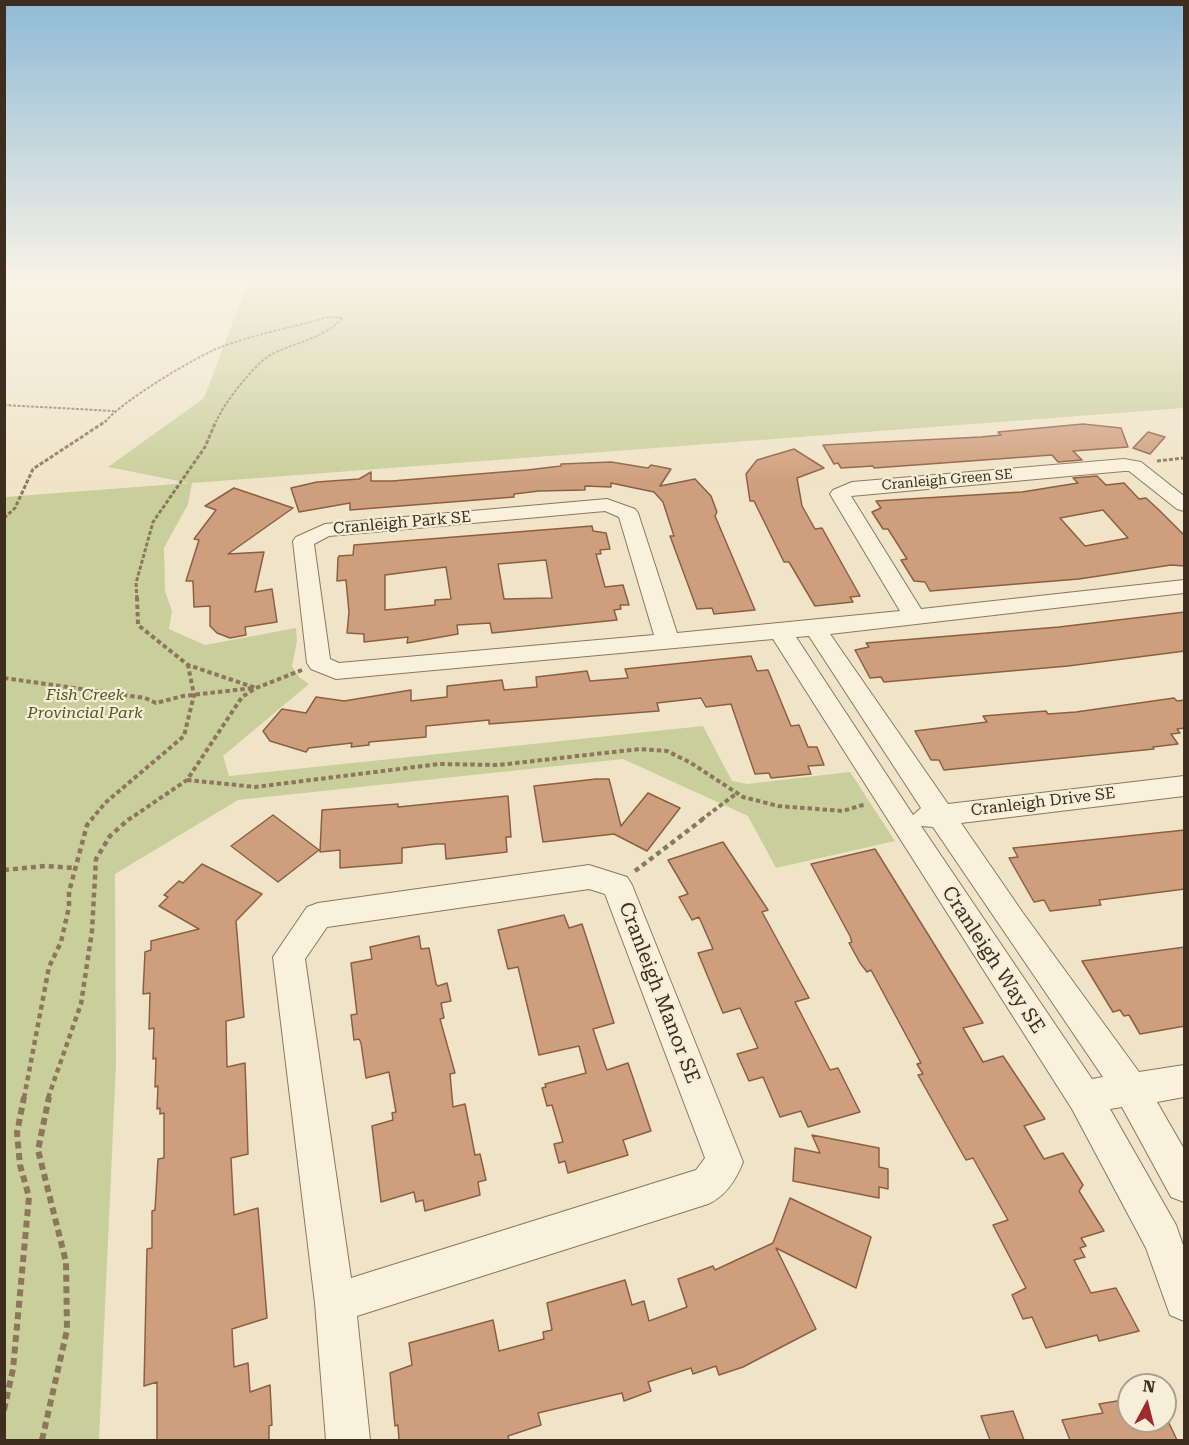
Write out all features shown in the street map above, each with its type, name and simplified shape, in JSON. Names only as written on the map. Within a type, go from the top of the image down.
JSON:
[{"type":"street","name":"Cranleigh Green SE","points":[[914,616],[840,494],[852,488],[1124,465],[1134,466],[1185,505]]},
{"type":"street","name":"Cranleigh Park SE","points":[[319,663],[303,542],[325,530],[607,505],[628,513],[667,639]]},
{"type":"street","points":[[319,663],[336,671],[667,639],[815,628],[1185,586]]},
{"type":"street","name":"Cranleigh Way SE","points":[[815,628],[1012,922],[1131,1089],[1185,1184]]},
{"type":"street","name":"Cranleigh Way SE","points":[[780,631],[1084,1097],[1162,1239],[1185,1301]]},
{"type":"street","name":"Cranleigh Drive SE","points":[[903,821],[940,814],[1185,786]]},
{"type":"street","name":"Cranleigh Manor SE","points":[[335,1303],[708,1185],[725,1161],[617,885],[589,877],[318,916],[290,957],[335,1303],[348,1440]]},
{"type":"street","points":[[1084,1097],[1185,1081]]},
{"type":"path","points":[[4,518],[15,508],[33,469],[103,425],[114,411],[143,391],[219,347]]},
{"type":"path","points":[[256,688],[188,665],[138,625],[136,583],[153,522],[205,447],[224,403],[270,355],[291,347]]},
{"type":"path","points":[[4,405],[114,411]]},
{"type":"path","points":[[1154,461],[1185,458]]},
{"type":"path","points":[[42,1440],[67,1330],[66,1262],[38,1150],[48,1099],[81,1004],[92,931],[96,859],[110,836],[135,814],[187,780],[242,697],[256,688],[319,663]]},
{"type":"path","points":[[4,1410],[13,1369],[29,1197],[20,1165],[17,1133],[49,968],[62,942],[75,868],[87,825],[95,813],[184,735],[194,695],[188,665]]},
{"type":"path","points":[[4,678],[145,698],[156,703],[194,695],[256,688]]},
{"type":"path","points":[[187,780],[255,788],[439,764],[498,765],[568,755],[640,749],[667,751],[691,763],[737,793],[778,806],[843,811],[873,802]]},
{"type":"path","points":[[617,885],[737,793]]},
{"type":"path","points":[[4,870],[45,866],[75,868]]},
{"type":"green space","name":"Fish Creek Provincial Park","points":[[223,347],[1184,347],[1184,408],[192,483],[188,504],[164,548],[165,591],[172,611],[169,629],[205,645],[296,628],[297,641],[292,666],[300,678],[309,684],[223,756],[229,776],[703,726],[732,781],[747,784],[850,772],[895,841],[776,868],[748,816],[623,759],[238,800],[115,874],[116,1064],[99,1440],[5,1440],[5,497],[189,483],[108,467],[204,398]]},
{"type":"building","points":[[1083,424],[1121,428],[1128,447],[1073,451],[1082,460],[1058,462],[1052,455],[874,468],[873,466],[841,468],[838,463],[834,464],[823,445],[981,437],[1001,435],[998,432]]},
{"type":"building","points":[[1148,432],[1165,437],[1150,454],[1133,448]]},
{"type":"building","points":[[794,449],[824,468],[797,478],[802,506],[815,529],[822,528],[860,596],[850,597],[853,602],[815,606],[789,562],[784,562],[754,501],[750,501],[746,474],[757,460]]},
{"type":"building","points":[[611,462],[671,469],[660,486],[695,479],[711,496],[717,512],[715,516],[755,610],[714,614],[712,608],[697,609],[670,536],[674,536],[663,502],[654,492],[611,483],[611,487],[585,486],[585,490],[539,491],[514,494],[514,497],[350,510],[350,503],[299,512],[291,488],[317,482],[359,479],[371,472],[371,481],[392,481],[527,470],[561,466],[561,464]]},
{"type":"building","points":[[1097,476],[1106,485],[1124,483],[1139,499],[1146,498],[1185,536],[1185,566],[1171,565],[1079,579],[930,591],[925,582],[914,581],[901,560],[907,559],[888,529],[883,529],[872,512],[881,508],[876,501],[1022,492],[1078,483],[1073,478]],"holes":[[[1103,510],[1128,538],[1085,546],[1060,518]]]},
{"type":"building","points":[[234,488],[293,508],[228,554],[264,552],[255,592],[272,589],[277,622],[245,627],[246,635],[230,638],[217,633],[210,626],[210,606],[194,607],[193,581],[186,581],[199,540],[194,539],[216,510],[205,506]]},
{"type":"building","points":[[592,526],[593,531],[606,533],[610,549],[600,550],[601,554],[596,554],[605,587],[623,585],[629,605],[620,605],[621,609],[614,610],[617,620],[492,633],[490,623],[457,625],[458,634],[407,643],[408,637],[364,642],[364,634],[347,633],[349,612],[346,580],[337,581],[338,558],[353,555],[354,545]],"holes":[[[546,560],[552,598],[504,599],[498,564]],[[446,567],[451,599],[435,600],[435,605],[385,610],[385,575]]]},
{"type":"building","points":[[1185,612],[1185,651],[1068,666],[884,682],[881,677],[870,678],[855,650],[869,647],[866,643],[1059,627]]},
{"type":"building","points":[[751,656],[757,671],[768,670],[791,726],[799,725],[808,747],[817,747],[824,765],[808,766],[811,774],[771,778],[769,773],[755,774],[731,704],[706,707],[701,698],[657,703],[659,711],[489,724],[489,720],[426,726],[426,737],[369,742],[369,745],[351,747],[352,743],[309,748],[306,752],[270,741],[263,731],[282,709],[306,713],[316,697],[344,701],[411,690],[411,701],[447,697],[447,686],[502,680],[504,690],[537,687],[536,677],[587,671],[590,681],[628,678],[625,669]]},
{"type":"building","points":[[1174,698],[1177,701],[1185,700],[1185,728],[1177,729],[1180,733],[1171,734],[1178,744],[1153,747],[1154,749],[944,770],[939,760],[931,760],[915,731],[987,722],[983,716],[1046,711],[1048,714],[1076,712]]},
{"type":"building","points":[[609,779],[621,826],[648,793],[680,808],[647,851],[614,834],[543,842],[534,786]]},
{"type":"building","points":[[508,796],[511,837],[506,837],[507,852],[446,859],[445,844],[436,844],[402,848],[402,863],[340,868],[340,850],[320,852],[322,810],[398,804],[398,807]]},
{"type":"building","points":[[273,815],[319,850],[278,882],[231,846]]},
{"type":"building","points":[[1185,830],[1185,889],[1099,900],[1101,905],[1050,911],[1044,900],[1034,902],[1009,858],[1018,857],[1013,848]]},
{"type":"building","points":[[723,842],[768,910],[762,912],[809,998],[795,1002],[830,1070],[838,1068],[860,1112],[808,1127],[801,1111],[780,1117],[763,1077],[749,1081],[737,1054],[758,1048],[740,1008],[723,1013],[698,953],[713,949],[699,917],[692,920],[679,897],[688,894],[668,860]]},
{"type":"building","points":[[875,849],[983,1023],[963,1028],[983,1062],[1003,1056],[1045,1119],[1024,1126],[1044,1159],[1063,1153],[1083,1185],[1079,1191],[1104,1231],[1081,1238],[1086,1246],[1080,1248],[1085,1257],[1074,1260],[1091,1293],[1116,1288],[1139,1331],[1099,1341],[1097,1335],[1046,1348],[1032,1317],[1023,1319],[1012,1295],[1026,1288],[993,1225],[1008,1220],[973,1158],[966,1160],[918,1075],[923,1074],[917,1064],[921,1063],[871,970],[867,972],[860,963],[849,943],[852,942],[850,936],[811,864]]},
{"type":"building","points":[[202,864],[262,894],[236,921],[244,1017],[226,1021],[227,1067],[245,1063],[248,1154],[231,1158],[234,1215],[258,1208],[267,1318],[232,1329],[234,1367],[248,1363],[250,1392],[270,1385],[272,1425],[269,1426],[269,1440],[157,1440],[157,1382],[144,1386],[147,1249],[152,1248],[152,1211],[155,1210],[158,1159],[164,1158],[164,1113],[160,1114],[160,1108],[157,1109],[156,1058],[153,1059],[154,1028],[149,1029],[150,993],[143,994],[145,952],[151,950],[151,941],[199,929],[159,906],[168,897],[164,895],[179,881],[183,883]]},
{"type":"building","points":[[564,915],[569,928],[582,924],[614,1023],[593,1029],[607,1070],[628,1063],[651,1131],[623,1140],[628,1155],[568,1173],[565,1161],[559,1163],[554,1144],[563,1142],[552,1105],[547,1106],[542,1088],[546,1087],[545,1084],[586,1073],[579,1046],[539,1055],[518,967],[508,969],[498,930]]},
{"type":"building","points":[[419,936],[421,949],[429,948],[436,984],[438,986],[447,983],[451,1001],[441,1003],[444,1018],[440,1019],[455,1073],[450,1074],[453,1107],[465,1104],[475,1155],[480,1154],[486,1180],[478,1182],[480,1195],[425,1211],[423,1200],[416,1202],[414,1192],[381,1202],[372,1126],[393,1120],[392,1113],[396,1112],[389,1072],[366,1078],[361,1043],[359,1039],[354,1040],[351,1015],[357,1014],[351,963],[372,959],[370,947]]},
{"type":"building","points":[[1185,947],[1185,1026],[1140,1034],[1129,1015],[1124,1016],[1120,1010],[1113,1012],[1082,961]]},
{"type":"building","points":[[812,1135],[879,1148],[879,1167],[888,1169],[888,1189],[879,1187],[879,1198],[793,1181],[795,1148],[820,1153]]},
{"type":"building","points":[[790,1198],[871,1237],[856,1288],[776,1248],[816,1329],[743,1367],[719,1375],[716,1366],[693,1374],[691,1368],[648,1382],[651,1391],[624,1401],[622,1393],[538,1413],[541,1425],[508,1436],[509,1440],[399,1440],[398,1425],[395,1426],[390,1373],[412,1365],[409,1343],[493,1320],[499,1351],[544,1339],[543,1332],[552,1330],[547,1303],[625,1280],[632,1305],[644,1301],[649,1321],[687,1307],[678,1279],[713,1266],[715,1270],[773,1243]]},
{"type":"building","points":[[1117,1401],[1117,1433],[1174,1433],[1177,1440],[1070,1440],[1062,1420],[1103,1413],[1099,1404]]},
{"type":"building","points":[[1013,1411],[1024,1440],[990,1440],[981,1416]]}]
